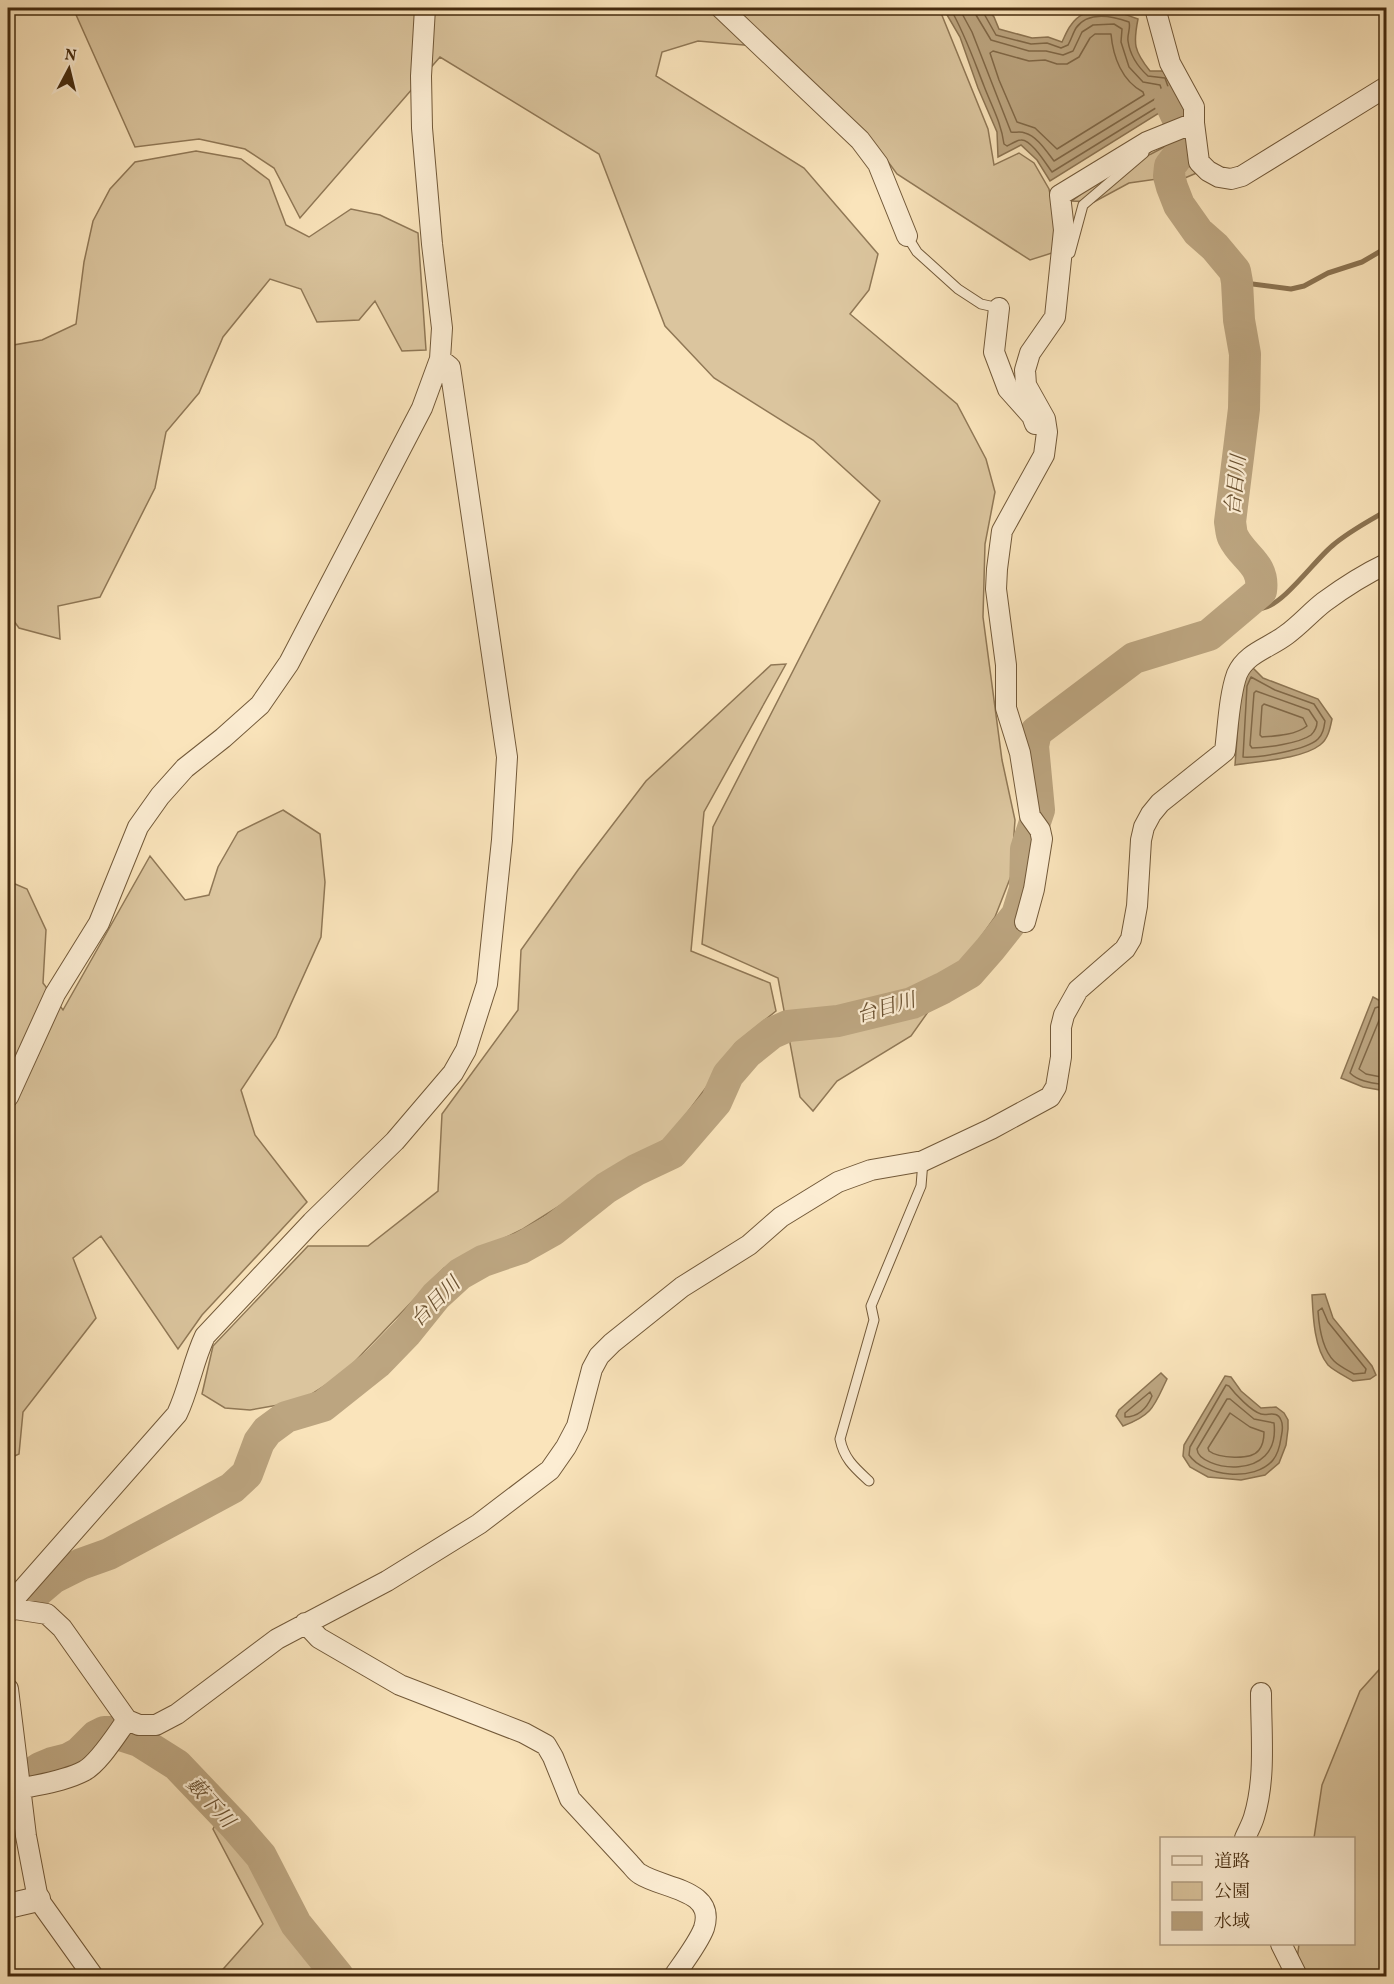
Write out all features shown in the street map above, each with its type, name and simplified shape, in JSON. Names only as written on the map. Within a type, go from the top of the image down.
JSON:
[{"type":"street","points":[[8,1097],[54,994],[99,923],[138,827],[160,796],[185,768],[260,705],[274,686],[289,663],[422,408],[440,359],[442,328],[422,128],[421,76],[425,8]]},
{"type":"street","points":[[721,8],[860,140],[878,164],[907,236]]},
{"type":"street","points":[[1155,8],[1170,63],[1194,107],[1199,162],[1219,177],[1231,179],[1242,176],[1386,87]]},
{"type":"street","points":[[1025,922],[1034,889],[1042,839],[1035,823],[1020,753],[1006,708],[1006,665],[996,589],[1002,531],[1044,455],[1047,432],[1045,419],[1026,385],[1025,370],[1030,352],[1055,317],[1064,230],[1060,195],[1147,142],[1194,123]]},
{"type":"street","points":[[999,308],[994,352],[1008,389],[1032,417],[1037,431],[1033,477]]},
{"type":"street","points":[[8,1606],[177,1413],[205,1336],[312,1222],[394,1141],[453,1073],[466,1050],[487,984],[502,840],[507,757],[450,367],[440,359]]},
{"type":"street","points":[[20,1789],[60,1780],[85,1770],[121,1728],[156,1725],[177,1713],[277,1639],[387,1581],[478,1524],[550,1470],[577,1426],[592,1369],[599,1356],[682,1287],[749,1245],[781,1216],[838,1182],[871,1170],[923,1161],[991,1129],[1050,1097],[1056,1087],[1061,1057],[1061,1027],[1069,1005],[1078,990],[1125,949],[1131,939],[1137,906],[1141,840],[1144,827],[1160,803],[1225,751],[1234,686],[1238,673],[1245,662],[1256,652],[1272,646],[1324,602],[1386,564]]},
{"type":"street","points":[[8,1612],[15,1609],[47,1614],[62,1628],[121,1728]]},
{"type":"street","points":[[305,1623],[319,1638],[399,1685],[524,1733],[546,1745],[570,1799],[630,1864],[640,1874],[695,1897],[704,1906],[703,1929],[675,1977]]},
{"type":"street","points":[[8,1689],[20,1789],[38,1899],[93,1977]]},
{"type":"street","points":[[1246,1837],[1254,1816],[1259,1790],[1261,1693]]},
{"type":"street","points":[[8,1906],[38,1899]]},
{"type":"street","points":[[1281,1945],[1297,1977]]},
{"type":"lane","points":[[907,236],[917,252],[958,289],[981,304],[999,308]]},
{"type":"lane","points":[[869,1481],[848,1461],[842,1452],[840,1439],[874,1320],[871,1306],[921,1186],[923,1161]]},
{"type":"green space","points":[[73,8],[939,8],[988,129],[994,165],[1019,153],[1034,163],[1049,189],[1058,230],[1052,253],[1030,260],[897,174],[875,144],[777,48],[698,41],[662,52],[656,76],[804,168],[878,254],[869,290],[850,314],[957,404],[986,459],[995,492],[985,544],[983,617],[1002,760],[1015,820],[1011,876],[995,917],[911,1036],[837,1081],[813,1111],[800,1097],[778,978],[702,944],[713,827],[880,501],[813,440],[714,378],[665,326],[599,154],[440,57],[300,218],[274,168],[245,149],[199,139],[135,147]]},
{"type":"green space","points":[[1190,136],[1199,172],[1166,186],[1164,178],[1129,183],[1094,202],[1072,201],[1111,171],[1181,138]]},
{"type":"green space","points":[[196,151],[241,159],[269,180],[286,225],[309,237],[351,209],[380,215],[418,233],[426,350],[402,351],[375,301],[359,320],[317,322],[301,289],[270,279],[223,337],[199,393],[166,432],[155,488],[100,597],[58,606],[60,639],[19,628],[8,613],[8,346],[42,340],[76,324],[84,262],[93,221],[110,189],[135,162]]},
{"type":"green space","points":[[786,664],[704,812],[691,951],[770,983],[776,1011],[735,1044],[714,1077],[669,1137],[523,1229],[444,1268],[343,1374],[301,1401],[250,1410],[225,1408],[202,1394],[213,1346],[308,1246],[368,1246],[438,1191],[442,1114],[518,1010],[521,950],[646,781],[771,665]]},
{"type":"green space","points":[[283,810],[320,834],[325,882],[321,937],[276,1037],[241,1090],[255,1135],[307,1202],[202,1315],[178,1349],[101,1236],[73,1258],[96,1318],[23,1412],[19,1454],[8,1459],[8,881],[27,889],[46,930],[43,983],[63,1010],[150,856],[185,900],[209,895],[218,867],[238,832]]},
{"type":"green space","points":[[1386,1662],[1386,1976],[1295,1976],[1299,1945],[1355,1945],[1355,1837],[1314,1837],[1322,1785],[1360,1691]]},
{"type":"green space","points":[[218,1820],[252,1858],[265,1884],[309,1956],[331,1976],[217,1976],[263,1924],[213,1829]]},
{"type":"water","points":[[943,8],[987,8],[999,29],[1032,38],[1048,37],[1062,42],[1071,25],[1085,13],[1112,11],[1138,19],[1135,41],[1141,58],[1150,71],[1170,71],[1180,100],[1050,181],[1037,160],[1021,145],[998,157],[997,132],[960,37]]},
{"type":"water","points":[[1251,666],[1263,678],[1318,699],[1332,719],[1323,743],[1312,750],[1292,756],[1235,765],[1241,684]]},
{"type":"water","points":[[1373,997],[1386,1004],[1386,1091],[1363,1087],[1341,1078]]},
{"type":"water","points":[[1325,1294],[1333,1318],[1372,1366],[1376,1375],[1370,1379],[1353,1381],[1330,1367],[1323,1358],[1315,1332],[1312,1295]]},
{"type":"water","points":[[1161,1373],[1167,1379],[1151,1409],[1141,1418],[1123,1426],[1116,1416],[1119,1410]]},
{"type":"water","points":[[1225,1376],[1231,1377],[1241,1391],[1261,1408],[1276,1407],[1284,1413],[1288,1420],[1286,1445],[1279,1463],[1265,1475],[1241,1480],[1208,1477],[1190,1467],[1183,1456],[1184,1445]]},
{"type":"waterway","points":[[1170,102],[1177,117]]},
{"type":"waterway","name":"台目川","points":[[27,1600],[53,1578],[81,1564],[109,1554],[232,1488],[247,1474],[259,1442],[267,1431],[286,1417],[323,1406],[377,1363],[407,1332],[436,1296],[460,1274],[483,1261],[521,1248],[553,1230],[606,1188],[636,1170],[672,1153],[716,1102],[728,1075],[747,1053],[772,1033],[788,1026],[838,1021],[912,1003],[969,973],[1017,915],[1025,889],[1026,849],[1039,810],[1033,746],[1036,732],[1134,658],[1209,635],[1261,591],[1260,574],[1237,544],[1231,532],[1230,522],[1244,409],[1245,354],[1239,320],[1237,282],[1235,271],[1215,247],[1198,232],[1179,205],[1172,187],[1169,176],[1170,166],[1184,148],[1185,139]]},
{"type":"waterway","points":[[1237,282],[1291,289],[1304,286],[1328,273],[1362,262],[1386,248]]},
{"type":"waterway","points":[[1244,605],[1253,608],[1271,605],[1289,591],[1338,541],[1386,511]]},
{"type":"waterway","name":"藪下川","points":[[31,1774],[40,1768],[79,1753],[96,1736],[104,1732],[139,1741],[177,1765],[261,1856],[296,1924],[338,1976]]}]
